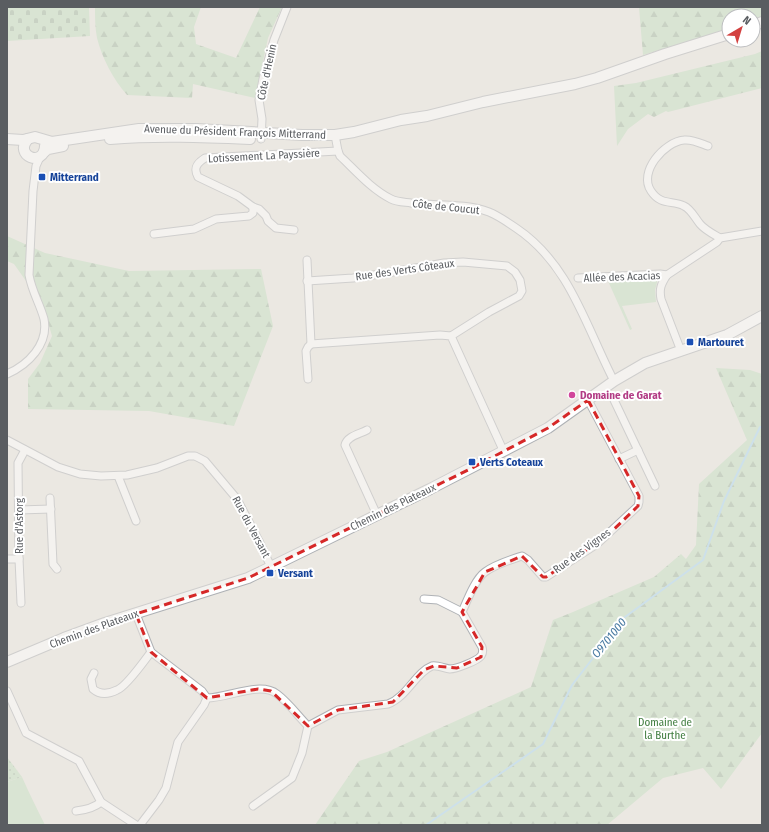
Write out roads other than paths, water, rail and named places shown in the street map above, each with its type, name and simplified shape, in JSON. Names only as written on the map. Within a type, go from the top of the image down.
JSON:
[{"type":"street","name":"Côte d'Henin","points":[[261,136],[260,100],[263,79],[274,40],[287,7]]},
{"type":"street","name":"Avenue du Président François Mitterrand","points":[[42,139],[52,142],[140,128],[197,129],[302,141],[335,137],[403,124],[427,116],[483,102],[575,84],[721,36]]},
{"type":"street","points":[[7,139],[18,141],[35,136],[42,139],[45,146],[36,166],[33,190],[29,275],[32,288],[44,318],[45,327],[43,339],[34,354],[17,370],[7,374]]},
{"type":"street","name":"Avenue du Président François Mitterrand","points":[[42,155],[53,148],[127,137],[261,136]]},
{"type":"street","name":"Côte de Coucut","points":[[335,137],[340,156],[374,188],[391,199],[415,203],[468,207],[489,212],[526,235],[540,247],[569,285],[586,318],[614,382]]},
{"type":"street","points":[[28,139],[24,145],[26,154],[32,165],[33,190]]},
{"type":"street","points":[[708,146],[685,140],[669,144],[658,154],[650,169],[648,184],[654,195],[665,202],[685,207],[703,227],[720,238]]},
{"type":"street","points":[[7,145],[17,146],[31,158],[36,158],[42,155]]},
{"type":"street","name":"Lotissement La Payssière","points":[[294,230],[276,228],[268,221],[263,212],[238,196],[198,177],[195,172],[196,166],[205,158],[338,151]]},
{"type":"street","points":[[154,234],[194,229],[216,219],[249,216],[253,213],[253,207]]},
{"type":"street","points":[[681,351],[659,292],[662,283],[667,276],[717,242],[720,238],[762,230]]},
{"type":"street","points":[[307,260],[307,282],[312,344]]},
{"type":"street","name":"Rue des Verts Côteaux","points":[[307,282],[387,273],[444,263],[463,262],[507,266],[515,272],[520,280],[522,291],[519,296],[483,315],[451,336]]},
{"type":"street","name":"Allée des Acacias","points":[[578,278],[660,274],[667,276]]},
{"type":"street","name":"Chemin des Plateaux","points":[[7,662],[64,638],[105,623],[246,579],[444,482],[503,450],[548,428],[614,382],[645,363],[735,332],[762,316]]},
{"type":"street","points":[[308,378],[306,351],[312,344],[440,335],[451,336],[503,450]]},
{"type":"street","name":"Rue des Vignes","points":[[462,612],[479,578],[485,572],[504,562],[522,556],[528,560],[542,578],[546,577],[597,544],[634,510],[639,502],[638,496],[588,400]]},
{"type":"street","points":[[614,400],[655,486]]},
{"type":"street","points":[[367,430],[346,441],[345,445],[377,515]]},
{"type":"street","points":[[7,440],[69,471],[80,474],[118,476],[136,521]]},
{"type":"street","name":"Rue d'Astorg","points":[[21,603],[18,463],[25,450]]},
{"type":"street","points":[[619,459],[638,450]]},
{"type":"street","name":"Rue du Versant","points":[[118,476],[157,468],[188,456],[196,456],[205,461],[237,499],[271,566]]},
{"type":"street","points":[[50,498],[53,564],[57,569]]},
{"type":"street","points":[[18,510],[50,509]]},
{"type":"street","points":[[7,559],[19,559]]},
{"type":"street","points":[[253,806],[292,778],[302,753],[308,726],[338,710],[388,704],[398,699],[415,682],[424,670],[434,666],[450,669],[457,668],[481,657],[483,652],[482,647],[462,612],[438,600],[424,599]]},
{"type":"street","points":[[136,614],[151,652],[202,691],[207,698]]},
{"type":"street","points":[[94,673],[91,678],[93,689],[97,693],[102,694],[118,690],[135,673],[151,652]]},
{"type":"street","points":[[207,698],[216,698],[258,689],[265,689],[278,695],[308,726]]},
{"type":"street","points":[[7,691],[26,733],[79,761],[101,802],[136,825]]},
{"type":"street","points":[[140,825],[163,794],[178,742],[204,705],[207,698]]},
{"type":"street","points":[[76,811],[86,810],[98,805],[101,802]]},
{"type":"waterway","name":"O9701000","points":[[426,825],[543,744],[572,685],[625,617],[703,560],[724,501],[760,427],[762,427]]},
{"type":"place","name":"Mitterrand","points":[[42,177]]},
{"type":"place","name":"Martouret","points":[[690,342]]},
{"type":"place","name":"Domaine de Garat","points":[[572,395]]},
{"type":"place","name":"Verts Coteaux","points":[[472,462]]},
{"type":"place","name":"Versant","points":[[270,573]]},
{"type":"park label","name":"Domaine de la Burthe","points":[[665,728]]}]
